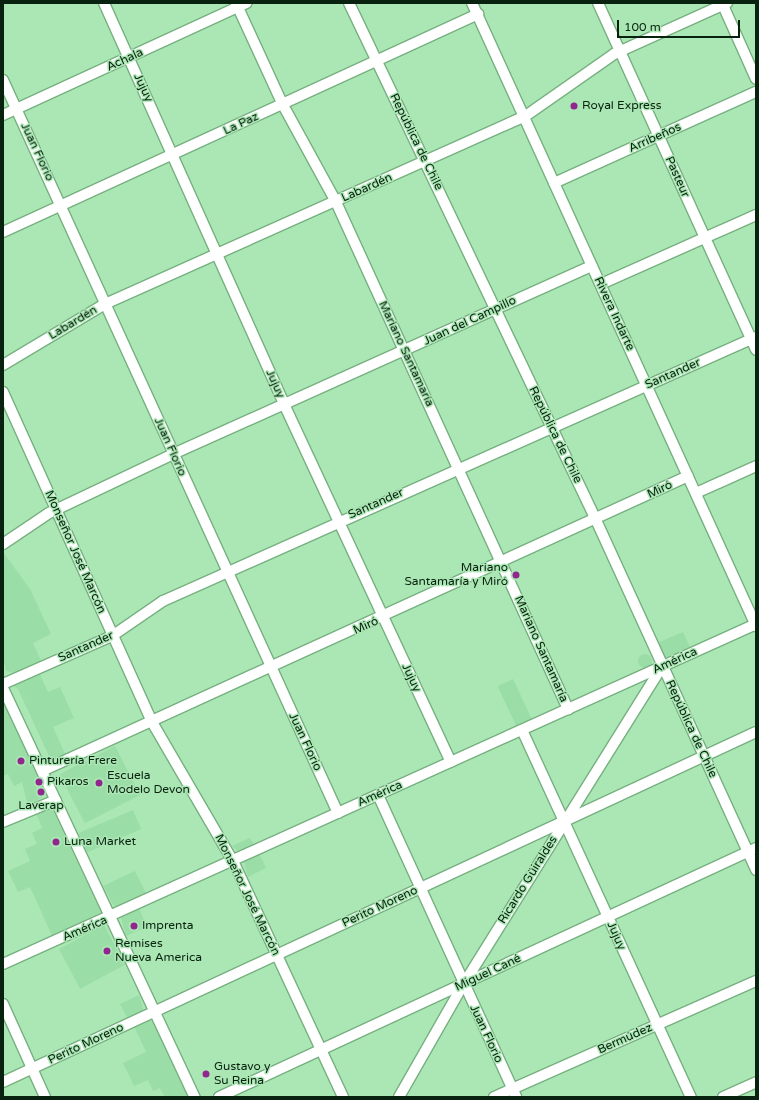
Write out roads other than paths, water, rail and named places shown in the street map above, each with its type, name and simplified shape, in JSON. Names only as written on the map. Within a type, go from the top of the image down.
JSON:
[{"type":"street","name":"Jujuy","points":[[104,3],[218,253],[283,402],[340,520],[383,618],[451,762]]},
{"type":"street","name":"República de Chile","points":[[349,3],[496,308],[550,427],[596,520],[662,667],[752,850],[756,870]]},
{"type":"street","name":"Rivera Indarte","points":[[472,3],[756,624]]},
{"type":"street","name":"Pasteur","points":[[598,3],[660,136],[704,238],[754,338],[756,350]]},
{"type":"street","name":"Achala","points":[[3,115],[129,58],[240,4]]},
{"type":"street","name":"Mariano Santamaría","points":[[240,4],[283,105],[336,202],[405,350],[503,563],[568,710]]},
{"type":"street","name":"Labardén","points":[[3,365],[105,304],[524,117],[621,51],[724,4]]},
{"type":"street","points":[[724,4],[756,79]]},
{"type":"street","name":"La Paz","points":[[3,232],[377,62],[478,14]]},
{"type":"street","name":"Juan Florio","points":[[3,80],[62,205],[226,573],[338,814]]},
{"type":"street","name":"Arribeños","points":[[554,183],[756,92]]},
{"type":"street","points":[[601,284],[756,215]]},
{"type":"street","name":"Juan del Campillo","points":[[3,544],[56,509],[283,402],[405,350],[592,266]]},
{"type":"street","name":"Santander","points":[[3,684],[112,636],[163,602],[340,520],[754,338]]},
{"type":"street","name":"Monseñor José Marcón","points":[[3,392],[152,722],[233,861],[343,1097]]},
{"type":"street","points":[[696,493],[756,466]]},
{"type":"street","name":"Miró","points":[[42,771],[383,618],[688,476]]},
{"type":"street","name":"América","points":[[3,964],[112,917],[756,624]]},
{"type":"street","name":"Ricardo Güiraldes","points":[[399,1097],[462,985],[662,667]]},
{"type":"street","points":[[3,688],[112,917],[195,1097]]},
{"type":"street","name":"Jujuy","points":[[522,730],[655,1025],[691,1097]]},
{"type":"street","name":"Perito Moreno","points":[[3,1082],[756,732]]},
{"type":"street","name":"Juan Florio","points":[[378,795],[462,985],[514,1093]]},
{"type":"street","points":[[3,822],[56,800]]},
{"type":"street","name":"Miguel Cané","points":[[219,1097],[752,850]]},
{"type":"street","name":"Bermúdez","points":[[494,1097],[514,1093],[655,1025],[756,981]]},
{"type":"street","points":[[3,1004],[45,1097]]},
{"type":"street","points":[[723,1097],[756,1082]]},
{"type":"place","name":"Royal Express","points":[[574,106]]},
{"type":"place","name":"Mariano Santamaría y Miró","points":[[516,575]]},
{"type":"place","name":"Pinturería Frere","points":[[21,761]]},
{"type":"place","name":"Pikaros","points":[[39,782]]},
{"type":"place","name":"Escuela Modelo Devon","points":[[99,783]]},
{"type":"place","name":"Laverap","points":[[41,792]]},
{"type":"place","name":"Luna Market","points":[[56,842]]},
{"type":"place","name":"Imprenta","points":[[134,926]]},
{"type":"place","name":"Remises Nueva America","points":[[107,951]]},
{"type":"place","name":"Gustavo y Su Reina","points":[[206,1074]]}]
